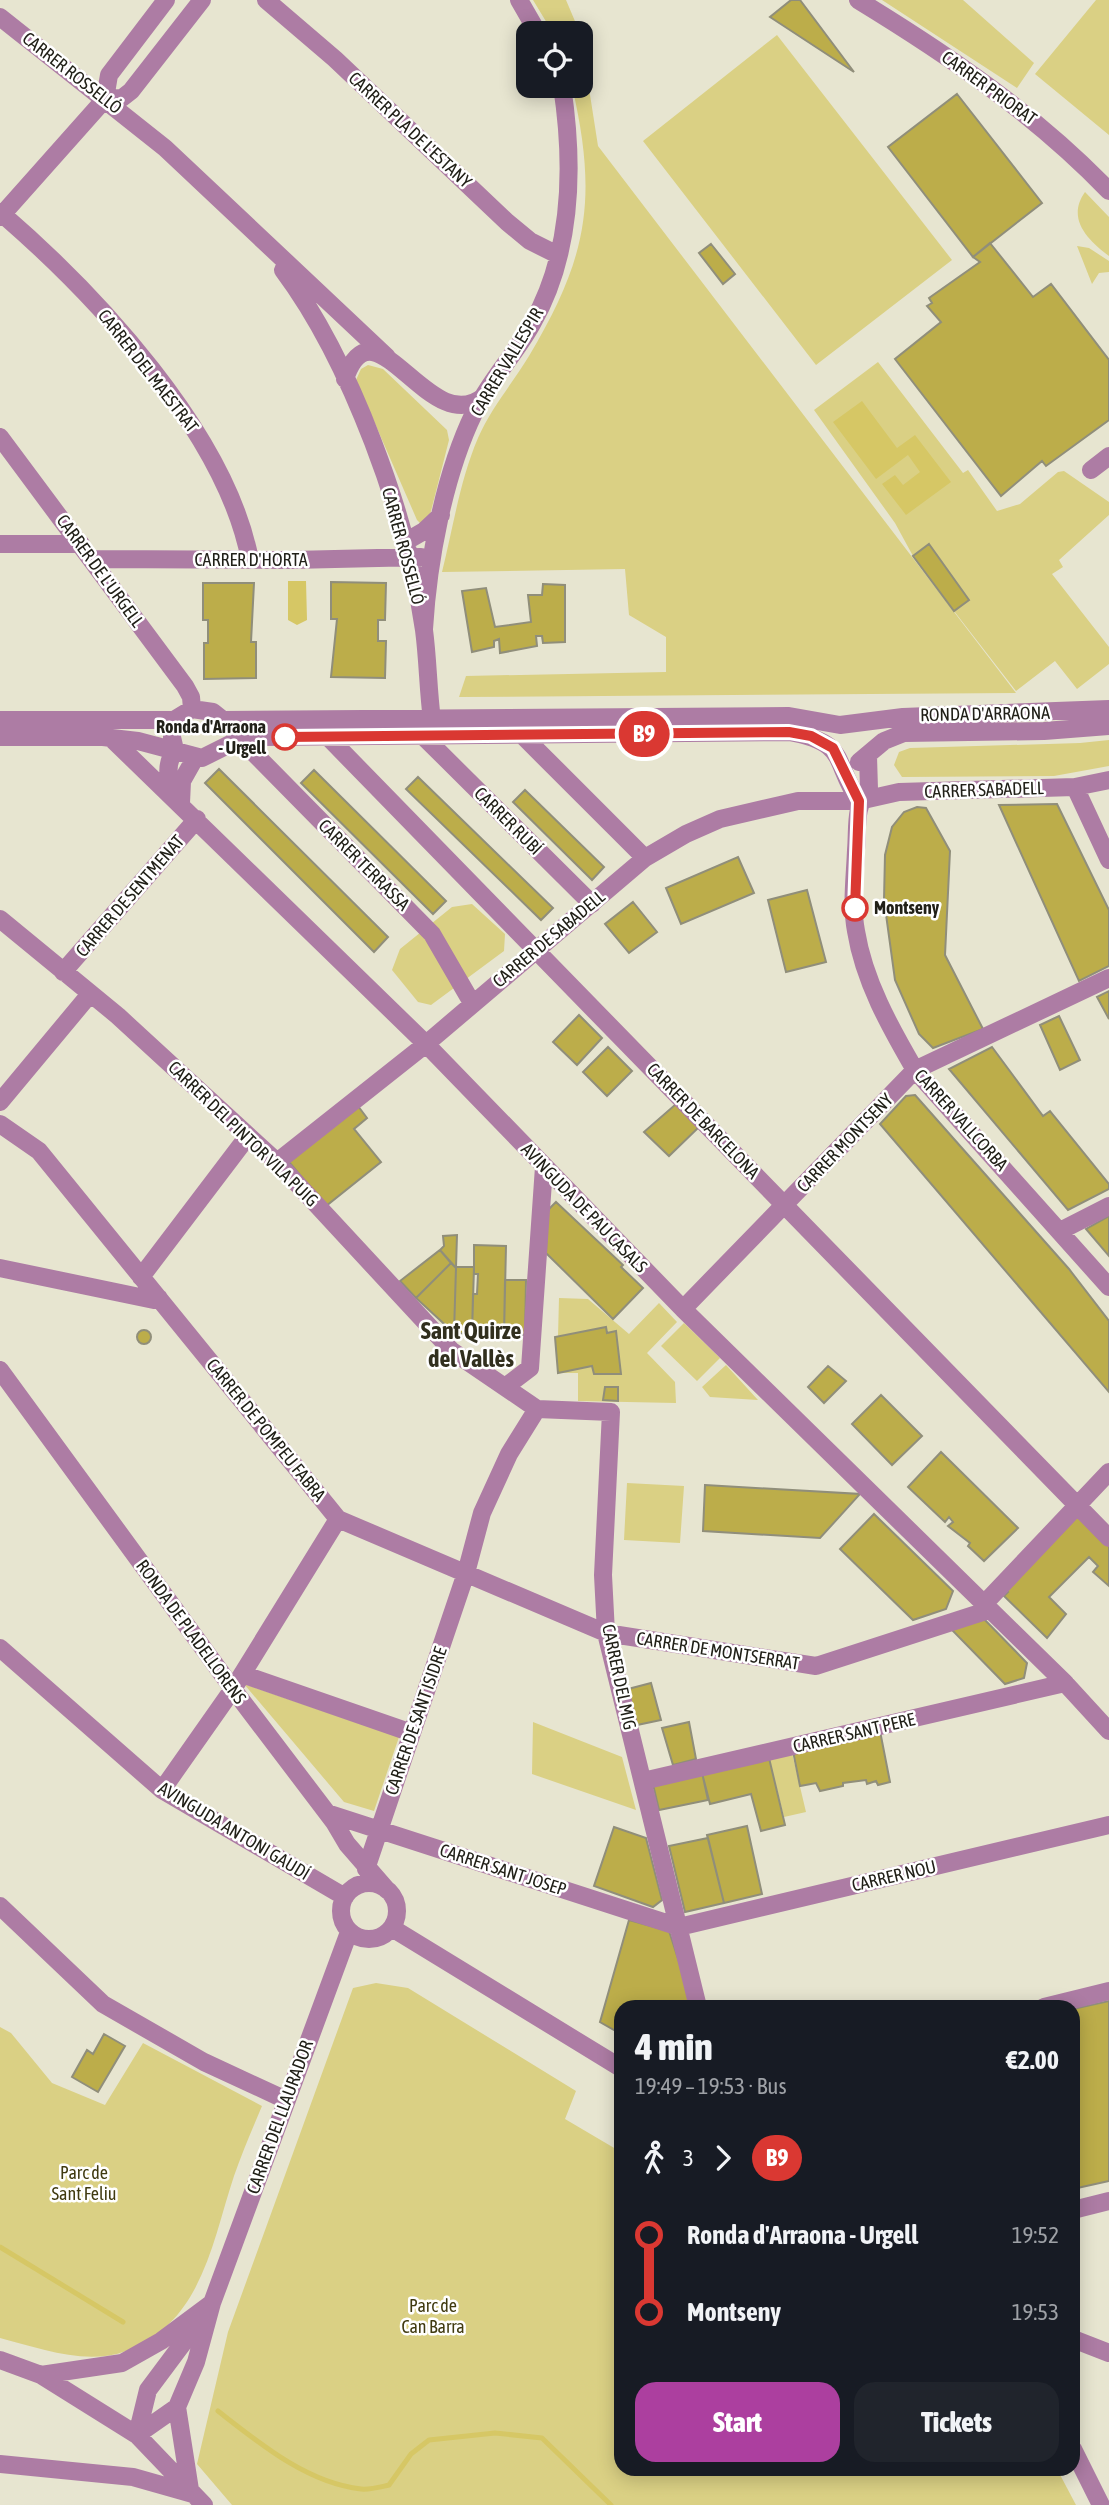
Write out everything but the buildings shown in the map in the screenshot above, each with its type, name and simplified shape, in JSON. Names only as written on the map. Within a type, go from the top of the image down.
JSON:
[{"type":"street","points":[[1,215],[105,99],[109,75],[166,0]]},
{"type":"street","points":[[105,99],[122,98],[131,91],[202,0]]},
{"type":"street","name":"CARRER PLA DE L'ESTANY","points":[[266,0],[335,59],[507,222],[530,242],[558,255]]},
{"type":"street","points":[[519,0],[531,21]]},
{"type":"street","name":"CARRER PRIORAT","points":[[858,0],[933,47],[1030,117],[1109,191]]},
{"type":"street","name":"CARRER ROSSELLÓ","points":[[0,17],[165,148],[265,245],[387,357],[440,401],[451,406],[473,405],[484,396]]},
{"type":"street","name":"CARRER VALLESPIR","points":[[424,629],[426,595],[441,514],[459,450],[484,396],[533,322],[547,292],[558,255],[570,183],[568,122],[564,98]]},
{"type":"street","name":"CARRER DEL MAESTRAT","points":[[1,215],[96,304],[193,428],[237,516],[250,560]]},
{"type":"street","name":"CARRER ROSSELLÓ","points":[[265,245],[314,317],[345,379],[388,485],[408,550],[424,629],[432,720]]},
{"type":"street","points":[[345,379],[353,361],[362,353],[387,357]]},
{"type":"street","name":"CARRER DE L'URGELL","points":[[0,437],[185,686],[191,697],[192,709]]},
{"type":"street","points":[[1091,470],[1109,456]]},
{"type":"street","points":[[408,550],[441,514]]},
{"type":"street","name":"CARRER D'HORTA","points":[[0,544],[86,552],[250,560],[408,550]]},
{"type":"street","points":[[408,550],[435,553]]},
{"type":"street","points":[[0,720],[174,720],[192,709]]},
{"type":"street","name":"RONDA D'ARRAONA","points":[[192,709],[213,712],[223,720],[789,716],[840,725],[902,717],[1109,709]]},
{"type":"street","points":[[174,720],[172,737],[175,750],[169,759],[167,774],[181,803]]},
{"type":"street","points":[[219,750],[223,720]]},
{"type":"street","points":[[860,723],[873,736],[870,754]]},
{"type":"street","points":[[836,753],[835,731],[840,725]]},
{"type":"street","name":"RONDA D'ARRAONA","points":[[195,758],[202,758],[240,739],[789,732],[811,736],[836,753],[858,762],[884,741],[904,733],[1044,731],[1109,726]]},
{"type":"street","points":[[523,736],[645,858]]},
{"type":"street","points":[[0,737],[111,738],[175,750],[195,758],[182,781],[181,803]]},
{"type":"street","name":"CARRER DE BARCELONA","points":[[328,737],[1079,1503],[1109,1538]]},
{"type":"street","name":"CARRER RUBÍ","points":[[424,737],[592,904]]},
{"type":"street","name":"AVINGUDA DE PAU CASALS","points":[[111,738],[181,803],[426,1044],[683,1309],[1065,1684],[1109,1731]]},
{"type":"street","name":"CARRER TERRASSA","points":[[240,739],[432,934],[472,1003]]},
{"type":"street","name":"CARRER VALLCORBA","points":[[836,753],[859,801],[856,930],[868,976],[892,1032],[915,1070],[1109,1287]]},
{"type":"street","name":"CARRER VALLCORBA","points":[[859,801],[869,789],[870,754]]},
{"type":"street","name":"CARRER SABADELL","points":[[859,801],[899,792],[1074,787],[1109,779]]},
{"type":"street","points":[[1074,787],[1109,860]]},
{"type":"street","name":"CARRER DE SABADELL","points":[[276,1162],[426,1044],[535,948],[645,858],[686,834],[720,819],[759,808],[799,801],[859,801]]},
{"type":"street","name":"CARRER DE SENTMENAT","points":[[63,972],[197,819]]},
{"type":"street","name":"CARRER DEL PINTOR VILA PUIG","points":[[0,919],[90,993],[276,1162],[452,1351],[537,1409]]},
{"type":"street","name":"CARRER MONTSENY","points":[[683,1309],[915,1070],[1109,978]]},
{"type":"street","points":[[0,1102],[90,993]]},
{"type":"street","name":"CARRER DE POMPEU FABRA","points":[[0,1124],[39,1151],[338,1519],[606,1633]]},
{"type":"street","points":[[141,1277],[248,1136]]},
{"type":"street","points":[[505,1387],[530,1368],[544,1167]]},
{"type":"street","points":[[1060,1231],[1109,1206]]},
{"type":"street","points":[[0,1268],[153,1300],[159,1298]]},
{"type":"street","name":"RONDA DE PLADELLORENS","points":[[0,1370],[238,1682],[366,1869],[387,1890]]},
{"type":"street","name":"CARRER DE SANT ISIDRE","points":[[366,1869],[466,1573],[482,1513],[509,1454],[537,1409]]},
{"type":"street","name":"CARRER DEL MIG","points":[[537,1409],[611,1412],[604,1575],[606,1633],[696,2000]]},
{"type":"street","points":[[986,1607],[1109,1472]]},
{"type":"street","points":[[162,1790],[238,1682],[338,1519]]},
{"type":"street","name":"CARRER DE MONTSERRAT","points":[[606,1633],[816,1666],[986,1607]]},
{"type":"street","name":"AVINGUDA ANTONI GAUDÍ","points":[[0,1648],[162,1790],[345,1897]]},
{"type":"street","points":[[238,1682],[412,1733]]},
{"type":"street","name":"CARRER SANT PERE","points":[[643,1781],[1065,1684]]},
{"type":"street","name":"CARRER SANT JOSEP","points":[[327,1813],[679,1927]]},
{"type":"street","name":"CARRER NOU","points":[[679,1927],[1109,1825]]},
{"type":"street","points":[[372,1883],[387,1890],[397,1909],[392,1928],[371,1940],[349,1932],[340,1913],[345,1897],[360,1884],[372,1883]]},
{"type":"street","points":[[0,1906],[103,2004],[204,2062],[286,2100]]},
{"type":"street","points":[[392,1928],[614,2064]]},
{"type":"street","name":"CARRER DEL LLAURADOR","points":[[177,2407],[196,2362],[212,2303],[349,1932]]},
{"type":"street","points":[[1072,2000],[1109,1991]]},
{"type":"street","points":[[1080,2208],[1109,2201]]},
{"type":"street","points":[[41,2375],[122,2363],[161,2341],[212,2303]]},
{"type":"street","name":"CARRER DEL LLAURADOR","points":[[137,2435],[148,2390],[212,2303]]},
{"type":"street","points":[[1080,2342],[1109,2353]]},
{"type":"street","points":[[0,2360],[41,2375],[137,2435],[194,2495]]},
{"type":"street","points":[[137,2435],[177,2407],[194,2495]]},
{"type":"street","points":[[1080,2463],[1101,2505]]},
{"type":"street","points":[[0,2464],[133,2477],[194,2495]]},
{"type":"green space","points":[[533,0],[566,0],[575,21],[546,21]]},
{"type":"green space","points":[[882,0],[963,0],[1034,63],[1017,88]]},
{"type":"green space","points":[[1096,0],[1109,0],[1109,135],[1035,74]]},
{"type":"green space","points":[[777,35],[952,260],[816,365],[643,141]]},
{"type":"green space","points":[[574,98],[591,98],[598,146],[1016,693],[459,697],[466,676],[666,672],[666,637],[629,615],[625,569],[442,572],[462,487],[478,438],[549,321],[575,257],[585,195],[585,162]]},
{"type":"green space","points":[[1085,192],[1109,217],[1109,256],[1087,236],[1079,220],[1078,211]]},
{"type":"green space","points":[[1077,246],[1089,248],[1109,261],[1109,272],[1099,273],[1092,284]]},
{"type":"green space","points":[[878,362],[963,473],[968,470],[997,511],[1020,504],[1058,472],[1064,471],[1109,502],[1109,515],[1059,560],[1063,567],[1052,574],[1109,647],[1109,664],[1077,689],[1055,661],[1016,691],[954,611],[968,600],[928,545],[913,556],[895,523],[814,410]]},
{"type":"green space","points":[[368,365],[383,369],[447,430],[449,440],[428,523],[421,524],[417,520],[356,380],[361,369]]},
{"type":"green space","points":[[1109,740],[1109,766],[1054,776],[902,777],[894,765],[899,752],[910,748]]},
{"type":"green space","points":[[472,904],[505,934],[504,951],[431,1005],[418,1002],[392,970],[400,949],[452,907]]},
{"type":"green space","points":[[559,1298],[588,1299],[629,1334],[659,1303],[677,1322],[647,1353],[675,1382],[676,1403],[578,1401],[578,1373],[558,1373],[592,1366],[594,1374],[621,1374],[616,1332],[607,1333],[606,1327],[558,1336]]},
{"type":"green space","points":[[684,1323],[720,1358],[697,1381],[661,1346]]},
{"type":"green space","points":[[726,1365],[758,1400],[710,1397],[702,1387]]},
{"type":"green space","points":[[627,1483],[684,1486],[680,1543],[624,1540]]},
{"type":"green space","points":[[244,1684],[399,1737],[374,1811],[344,1802]]},
{"type":"green space","points":[[533,1722],[622,1757],[636,1810],[532,1774]]},
{"type":"green space","points":[[792,1753],[806,1812],[784,1817],[769,1758]]},
{"type":"green space","name":"Parc de Can Barra","points":[[376,1983],[408,1988],[576,2091],[565,2119],[614,2148],[614,2476],[1061,2476],[1076,2505],[232,2505],[197,2464],[228,2332],[353,1988]]},
{"type":"green space","name":"Parc de Sant Feliu","points":[[0,2027],[11,2033],[52,2083],[105,2105],[143,2043],[262,2106],[234,2176],[210,2253],[188,2301],[172,2321],[152,2338],[126,2351],[95,2357],[79,2356],[0,2338]]},
{"type":"shaded area","points":[[862,401],[897,448],[915,435],[951,482],[906,515],[882,484],[895,475],[903,485],[920,472],[908,455],[876,479],[833,422]]},
{"type":"shaded area","points":[[288,581],[306,581],[307,620],[297,625],[288,620]]},
{"type":"waterway","points":[[0,2247],[123,2322]]},
{"type":"waterway","points":[[218,2411],[267,2448],[303,2470],[322,2479],[361,2489],[389,2485],[411,2454],[429,2440],[495,2433],[542,2438],[611,2505]]},
{"type":"bus line","name":"B9","points":[[285,737],[500,737],[789,732],[811,736],[833,748],[859,801],[855,908]]},
{"type":"place","name":"Ronda d'Arraona - Urgell","points":[[285,737]]},
{"type":"place","name":"Montseny","points":[[855,908]]},
{"type":"district","name":"Sant Quirze del Vallès","points":[[471,1345]]}]
